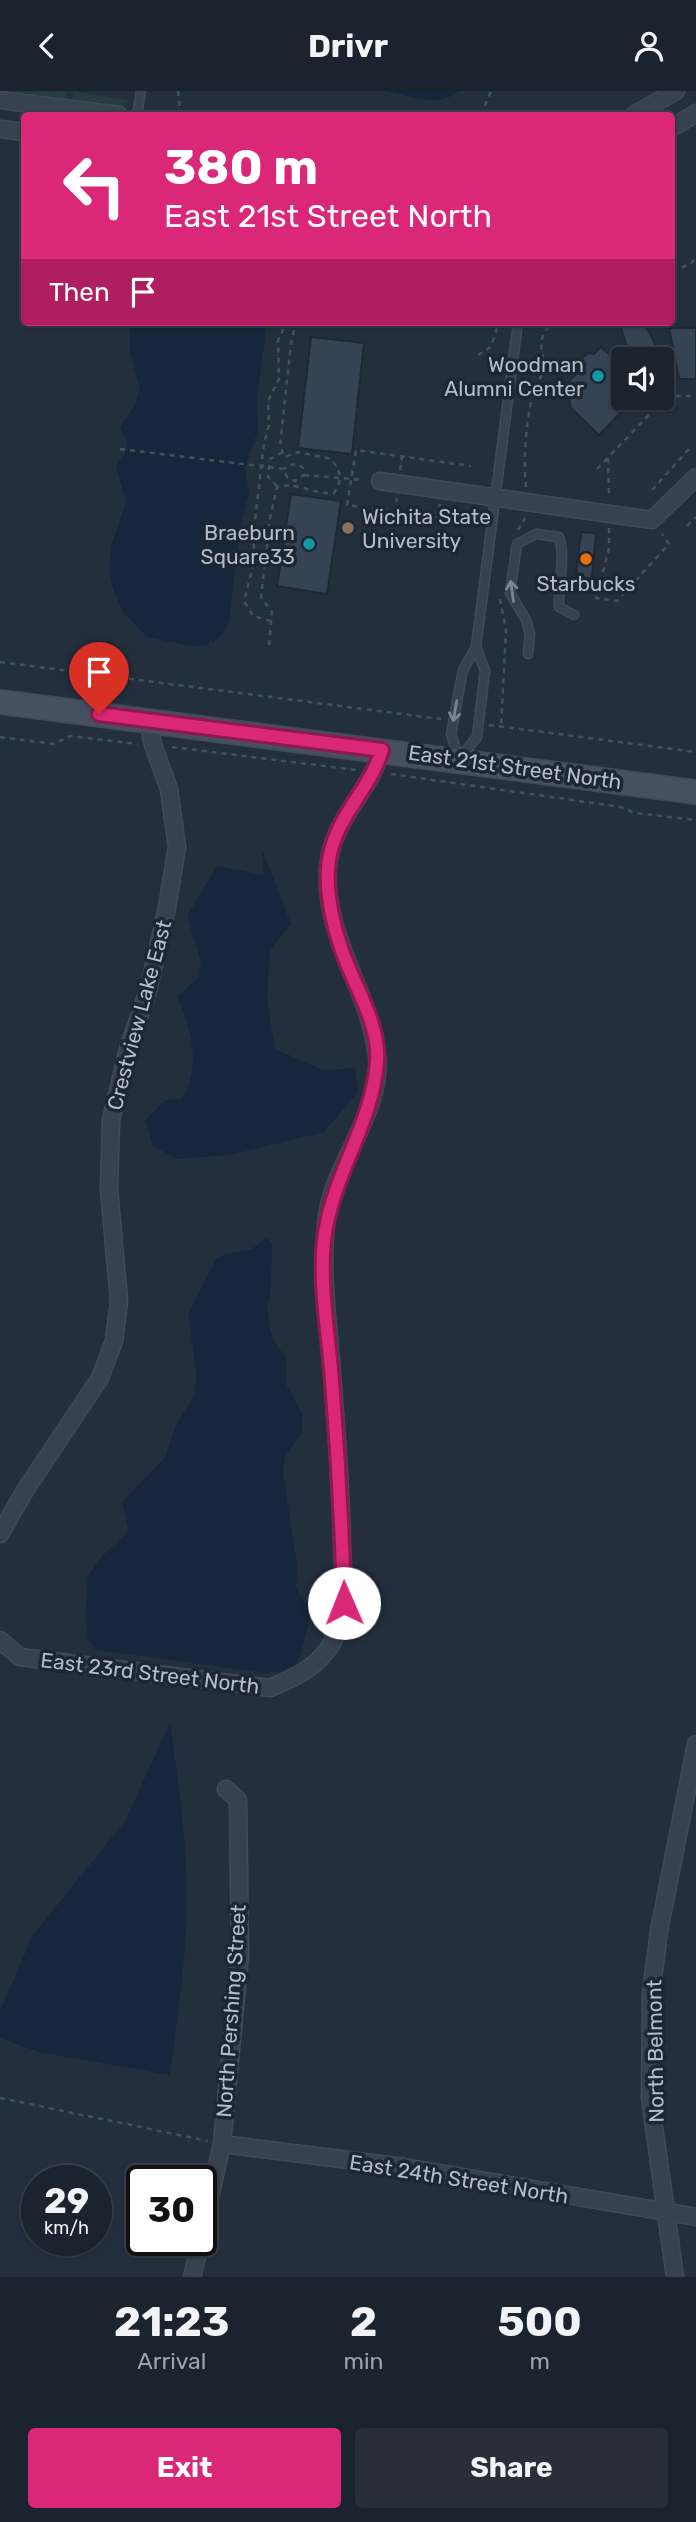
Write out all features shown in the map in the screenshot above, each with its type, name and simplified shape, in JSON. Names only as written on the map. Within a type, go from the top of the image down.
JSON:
[{"type":"main road","name":"East 21st Street North","points":[[0,702],[459,759],[696,792]]},
{"type":"street","points":[[639,112],[676,91]]},
{"type":"street","points":[[0,100],[95,112]]},
{"type":"street","points":[[675,126],[696,113]]},
{"type":"street","points":[[0,129],[21,132]]},
{"type":"street","points":[[380,481],[652,520],[696,477]]},
{"type":"street","name":"Crestview Lake East","points":[[0,1534],[26,1489],[100,1378],[114,1341],[119,1301],[109,1189],[111,1120],[128,1049],[148,991],[177,847],[172,801],[153,745],[148,720]]},
{"type":"street","points":[[375,772],[382,750]]},
{"type":"street","name":"East 23rd Street North","points":[[0,1640],[20,1657],[270,1688],[304,1674],[318,1662],[334,1640],[344,1603],[341,1495],[323,1255],[327,1212],[371,1102],[377,1059],[370,1018],[344,958],[331,911],[328,868],[338,825],[375,772]]},
{"type":"street","name":"North Belmont","points":[[676,2277],[650,2098],[651,1994],[659,1931],[696,1744]]},
{"type":"street","name":"North Pershing Street","points":[[217,2167],[222,2144],[240,1955],[238,1800],[226,1789]]},
{"type":"street","name":"East 24th Street North","points":[[222,2144],[404,2167],[696,2217]]},
{"type":"street","name":"North Pershing Street","points":[[192,2277],[197,2256]]},
{"type":"lane","points":[[138,112],[141,91]]},
{"type":"lane","points":[[459,759],[451,734],[463,670],[476,647],[517,326]]},
{"type":"lane","points":[[528,654],[530,634],[526,620],[510,593],[517,544],[536,534],[559,537],[564,552],[558,583],[559,607],[574,615]]},
{"type":"lane","points":[[459,759],[477,737],[485,671],[476,647]]},
{"type":"path","points":[[178,91],[180,109]]},
{"type":"path","points":[[482,112],[491,91]]},
{"type":"path","points":[[675,269],[689,265],[696,258]]},
{"type":"path","points":[[271,621],[253,616],[244,601],[255,559],[253,536],[269,425],[268,401],[279,379],[278,340],[285,326]]},
{"type":"path","points":[[277,487],[285,484],[321,494],[334,493],[341,478],[340,470],[331,459],[298,452],[285,457],[280,446],[293,326]]},
{"type":"path","points":[[478,355],[491,347],[498,326]]},
{"type":"path","points":[[512,537],[525,520],[523,462],[533,391],[542,374],[543,332],[549,326]]},
{"type":"path","points":[[597,469],[667,396],[696,396]]},
{"type":"path","points":[[120,449],[284,470]]},
{"type":"path","points":[[652,490],[689,449]]},
{"type":"path","points":[[466,521],[347,505],[356,450],[471,466]]},
{"type":"path","points":[[277,487],[268,477],[270,459],[283,452]]},
{"type":"path","points":[[685,454],[690,459]]},
{"type":"path","points":[[608,458],[609,548],[596,598],[617,601],[669,544],[652,520]]},
{"type":"path","points":[[284,470],[289,465],[298,464],[303,468],[304,475]]},
{"type":"path","points":[[284,470],[287,477],[295,481],[304,475],[380,481]]},
{"type":"path","points":[[270,645],[272,612],[261,597],[270,519],[277,487]]},
{"type":"path","points":[[687,526],[696,517]]},
{"type":"path","points":[[501,593],[499,604],[506,630],[501,727]]},
{"type":"path","points":[[0,662],[453,720]]},
{"type":"path","points":[[478,724],[696,752]]},
{"type":"path","points":[[0,737],[54,744],[70,736],[153,745],[522,791],[621,807],[635,813],[696,820]]},
{"type":"path","points":[[0,2098],[222,2144]]},
{"type":"green space","points":[[66,91],[64,101],[31,96],[26,92],[23,95],[0,92]]},
{"type":"green space","points":[[73,91],[128,100],[127,104],[120,108],[72,102]]},
{"type":"water","points":[[385,91],[459,91],[441,100],[423,100]]},
{"type":"water","points":[[129,326],[266,326],[257,399],[258,430],[245,468],[249,495],[241,523],[229,620],[225,632],[213,642],[210,640],[208,645],[197,647],[147,637],[123,612],[113,589],[109,569],[111,546],[126,502],[116,466],[127,448],[120,427],[135,406],[140,389],[130,351]]},
{"type":"water","points":[[262,849],[291,924],[270,950],[267,1000],[275,1049],[323,1070],[355,1068],[358,1092],[324,1132],[230,1155],[177,1159],[153,1146],[145,1120],[165,1100],[182,1099],[191,1073],[193,1061],[190,1035],[177,997],[199,977],[201,962],[187,916],[217,866],[264,875]]},
{"type":"water","points":[[267,1238],[272,1244],[271,1291],[267,1306],[270,1329],[273,1339],[286,1358],[286,1384],[303,1415],[302,1433],[285,1455],[283,1473],[297,1564],[296,1587],[309,1612],[300,1657],[295,1665],[278,1672],[265,1673],[96,1650],[88,1639],[85,1617],[88,1576],[101,1557],[129,1531],[122,1502],[164,1459],[176,1425],[194,1396],[197,1376],[188,1315],[216,1259],[225,1254],[252,1249]]},
{"type":"water","points":[[170,1723],[186,1863],[187,1919],[170,2075],[39,2052],[0,2038],[0,2011],[33,1935],[125,1821]]},
{"type":"building","points":[[620,326],[645,326],[657,347],[627,347]]},
{"type":"building","points":[[669,328],[696,328],[696,379],[679,379]]},
{"type":"building","points":[[311,337],[364,343],[352,454],[298,448]]},
{"type":"building","points":[[601,347],[611,356],[611,410],[623,410],[599,435],[570,407],[570,401],[561,389],[576,374],[569,370],[588,353],[594,354]]},
{"type":"building","name":"Braeburn Square33","points":[[291,494],[341,501],[327,594],[277,586]]},
{"type":"building","name":"Starbucks","points":[[581,532],[596,533],[591,586],[575,585]]},
{"type":"place","name":"Woodman Alumni Center","points":[[598,376]]},
{"type":"place","name":"Wichita State University","points":[[348,528]]},
{"type":"place","name":"Braeburn Square33","points":[[309,544]]},
{"type":"place","name":"Starbucks","points":[[586,559]]},
{"type":"route","points":[[99,714],[382,750],[375,772],[338,825],[328,868],[331,911],[344,958],[370,1018],[377,1059],[371,1102],[327,1212],[323,1255],[341,1495],[344,1603]]}]
